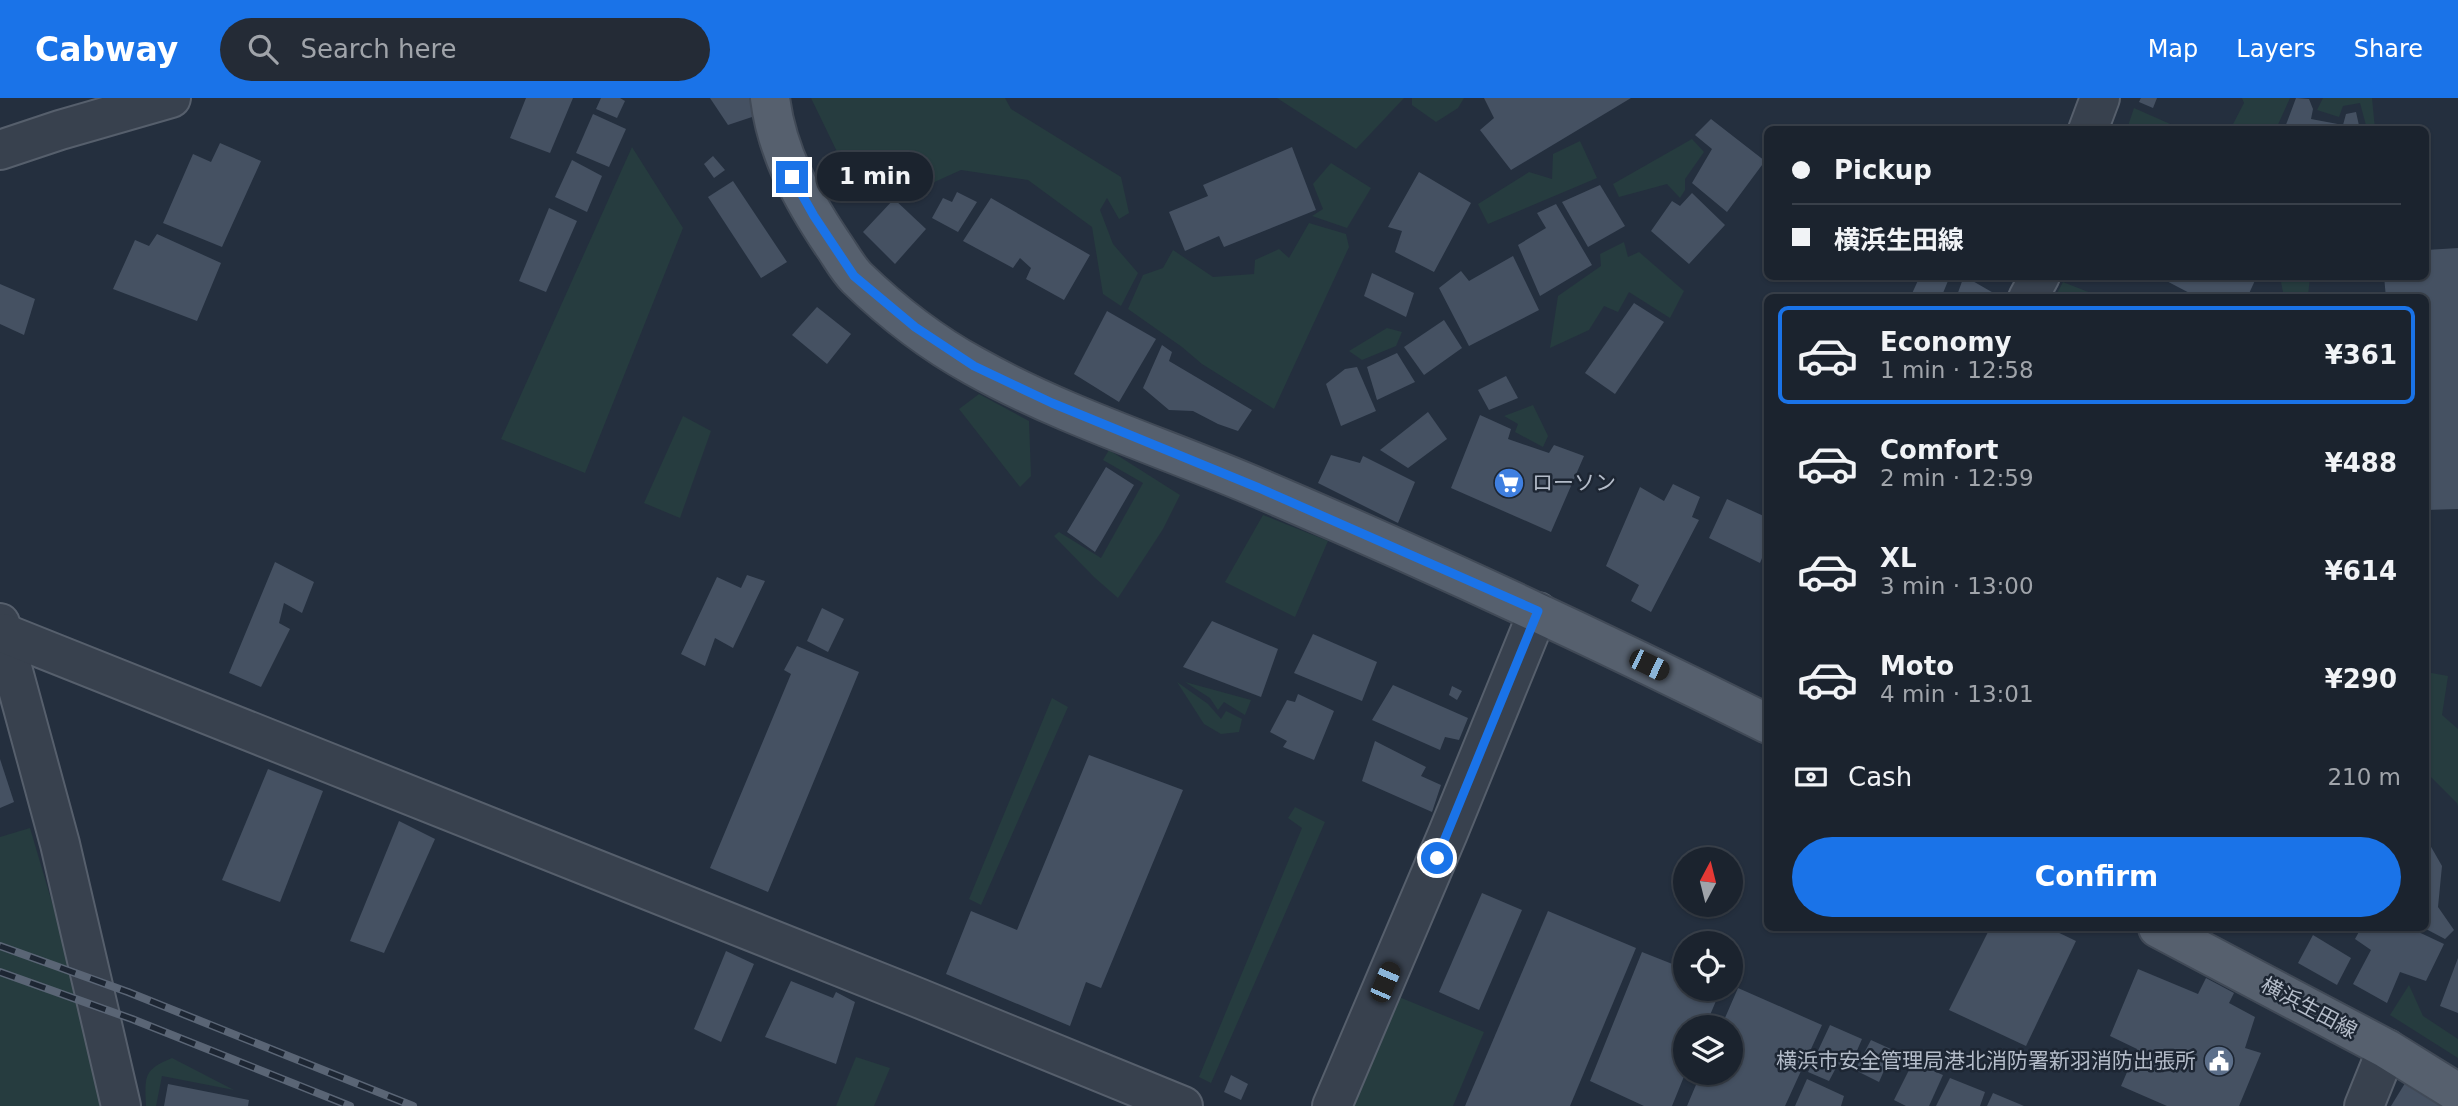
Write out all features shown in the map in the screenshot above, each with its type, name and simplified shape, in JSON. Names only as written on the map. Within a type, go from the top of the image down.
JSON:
[{"type":"main road","points":[[770,98],[779,143],[792,177],[854,276],[915,327],[974,366],[1052,403],[1259,488],[1538,611],[1764,722]]},
{"type":"main road","name":"横浜生田線","points":[[2164,931],[2387,1049],[2458,1093]]},
{"type":"street","points":[[0,150],[171,98]]},
{"type":"street","points":[[2090,126],[2100,98]]},
{"type":"street","points":[[1332,1106],[1448,833],[1538,611]]},
{"type":"street","points":[[1,628],[60,844],[121,1106]]},
{"type":"street","points":[[1,628],[1183,1106]]},
{"type":"street","points":[[2364,1106],[2387,1049]]},
{"type":"green space","points":[[811,98],[1005,98],[1011,109],[1121,177],[1129,213],[1119,219],[1107,198],[1100,210],[1113,244],[1138,273],[1121,306],[1103,294],[1092,227],[1028,180],[961,170],[919,189],[843,164]]},
{"type":"green space","points":[[1277,98],[1404,98],[1356,149]]},
{"type":"green space","points":[[1412,98],[1464,98],[1458,108],[1436,122],[1412,105]]},
{"type":"green space","points":[[2242,98],[2290,98],[2277,126],[2232,126],[2244,103]]},
{"type":"green space","points":[[2323,98],[2372,98],[2375,126],[2366,126],[2360,103],[2343,106],[2339,117],[2317,110]]},
{"type":"green space","points":[[2134,108],[2175,126],[2128,126]]},
{"type":"green space","points":[[1692,139],[1704,152],[1685,179],[1685,190],[1680,198],[1667,184],[1619,197],[1613,184]]},
{"type":"green space","points":[[1580,141],[1597,178],[1488,224],[1478,204],[1529,172],[1552,179],[1553,154]]},
{"type":"green space","points":[[632,147],[683,228],[585,473],[501,439]]},
{"type":"green space","points":[[1331,163],[1371,188],[1347,228],[1312,216],[1323,209],[1313,184]]},
{"type":"green space","points":[[1309,223],[1346,234],[1349,247],[1274,409],[1202,364],[1128,309],[1143,275],[1163,268],[1173,250],[1213,277],[1254,274],[1255,260],[1279,249],[1289,258]]},
{"type":"green space","points":[[1624,242],[1628,257],[1639,252],[1684,291],[1670,318],[1629,292],[1618,312],[1604,306],[1589,330],[1550,348],[1558,296],[1601,266],[1600,254]]},
{"type":"green space","points":[[2281,280],[2310,280],[2308,294],[2283,294]]},
{"type":"green space","points":[[2063,282],[2093,294],[2057,294]]},
{"type":"green space","points":[[1387,328],[1402,332],[1396,346],[1362,360],[1349,351]]},
{"type":"green space","points":[[979,394],[1029,421],[1031,476],[1020,487],[959,409]]},
{"type":"green space","points":[[1533,405],[1548,436],[1543,447],[1515,432],[1518,424],[1504,416]]},
{"type":"green space","points":[[683,416],[711,431],[680,518],[644,503]]},
{"type":"green space","points":[[1109,450],[1180,495],[1163,529],[1118,598],[1054,536],[1059,532],[1101,558],[1143,483],[1103,460]]},
{"type":"green space","points":[[1263,515],[1328,541],[1295,617],[1225,582]]},
{"type":"green space","points":[[2429,673],[2448,676],[2442,715],[2458,729],[2458,807],[2429,775]]},
{"type":"green space","points":[[1177,682],[1208,704],[1221,719],[1226,711],[1242,719],[1239,732],[1221,734],[1204,724]]},
{"type":"green space","points":[[1185,682],[1251,700],[1245,715],[1224,702],[1218,710],[1210,698]]},
{"type":"green space","points":[[1052,698],[1068,707],[981,905],[969,899]]},
{"type":"green space","points":[[1295,807],[1325,822],[1211,1083],[1199,1077],[1302,828],[1288,818]]},
{"type":"green space","points":[[30,828],[86,1018],[103,1106],[0,1106],[0,837]]},
{"type":"green space","points":[[2409,985],[2423,1016],[2458,1039],[2458,1058],[2390,1015]]},
{"type":"green space","points":[[1399,997],[1484,1032],[1453,1106],[1352,1106]]},
{"type":"green space","points":[[856,1057],[890,1068],[874,1106],[836,1106]]},
{"type":"green space","points":[[172,1058],[234,1090],[162,1076],[156,1106],[146,1106],[148,1075],[156,1066]]},
{"type":"building","points":[[526,98],[573,98],[550,153],[510,138]]},
{"type":"building","points":[[601,98],[620,98],[625,101],[617,118],[596,109]]},
{"type":"building","points":[[710,98],[752,98],[755,116],[728,125]]},
{"type":"building","points":[[1484,98],[1631,98],[1511,170],[1480,130],[1494,118]]},
{"type":"building","points":[[2141,98],[2157,98],[2153,108],[2139,102]]},
{"type":"building","points":[[2296,98],[2309,99],[2313,109],[2311,119],[2343,125],[2346,114],[2356,112],[2359,126],[2286,126]]},
{"type":"building","points":[[593,114],[626,129],[609,167],[576,153]]},
{"type":"building","points":[[1711,119],[1764,160],[1727,212],[1692,183],[1712,149],[1695,135]]},
{"type":"building","points":[[220,143],[261,161],[222,247],[163,223],[193,154],[211,162]]},
{"type":"building","points":[[1292,147],[1316,210],[1224,247],[1219,236],[1185,251],[1169,212],[1208,196],[1203,185]]},
{"type":"building","points":[[713,156],[725,170],[714,178],[704,164]]},
{"type":"building","points":[[572,160],[602,176],[587,212],[555,197]]},
{"type":"building","points":[[1419,172],[1471,203],[1434,272],[1395,252],[1402,231],[1388,227]]},
{"type":"building","points":[[733,181],[787,262],[761,278],[708,197]]},
{"type":"building","points":[[1600,185],[1625,226],[1588,247],[1562,202]]},
{"type":"building","points":[[957,192],[977,202],[958,232],[932,218],[943,198],[952,202]]},
{"type":"building","points":[[1692,193],[1725,225],[1689,264],[1651,231],[1672,201],[1680,206]]},
{"type":"building","points":[[991,198],[1090,255],[1064,300],[1026,279],[1031,268],[1020,258],[1013,268],[963,241]]},
{"type":"building","points":[[894,199],[926,229],[895,264],[863,232]]},
{"type":"building","points":[[1556,204],[1592,265],[1540,296],[1518,245],[1546,228],[1537,213]]},
{"type":"building","points":[[549,208],[577,221],[546,292],[519,281]]},
{"type":"building","points":[[157,234],[221,263],[197,321],[113,289],[135,240],[149,246]]},
{"type":"building","points":[[2458,248],[2458,509],[2429,510],[2429,294],[2386,294],[2384,280],[2429,280],[2429,250]]},
{"type":"building","points":[[1513,256],[1539,310],[1469,346],[1439,288],[1461,271],[1469,281]]},
{"type":"building","points":[[1372,273],[1414,293],[1406,317],[1364,296]]},
{"type":"building","points":[[1918,280],[1948,280],[1943,294],[1912,294]]},
{"type":"building","points":[[1963,280],[1971,280],[1995,294],[1957,294]]},
{"type":"building","points":[[2165,280],[2255,280],[2249,294],[2191,294]]},
{"type":"building","points":[[0,284],[35,299],[24,335],[0,324]]},
{"type":"building","points":[[1634,303],[1664,322],[1615,394],[1585,373]]},
{"type":"building","points":[[817,307],[851,334],[827,364],[792,335]]},
{"type":"building","points":[[1107,311],[1156,339],[1119,402],[1074,374]]},
{"type":"building","points":[[1444,320],[1462,348],[1424,375],[1404,347]]},
{"type":"building","points":[[1162,345],[1172,352],[1169,361],[1252,410],[1238,431],[1193,411],[1169,410],[1143,388]]},
{"type":"building","points":[[1397,353],[1415,382],[1377,400],[1367,367]]},
{"type":"building","points":[[1357,367],[1376,411],[1341,426],[1326,384],[1345,369]]},
{"type":"building","points":[[1506,376],[1518,398],[1489,410],[1478,390]]},
{"type":"building","points":[[1428,412],[1447,439],[1408,468],[1380,450]]},
{"type":"building","points":[[1480,415],[1511,429],[1508,439],[1549,453],[1554,445],[1584,456],[1551,532],[1451,488]]},
{"type":"building","points":[[1331,455],[1360,463],[1363,456],[1415,482],[1398,523],[1318,483]]},
{"type":"building","points":[[1106,467],[1134,485],[1095,552],[1067,532]]},
{"type":"building","points":[[1673,484],[1700,497],[1692,517],[1699,520],[1651,612],[1631,601],[1639,585],[1606,566],[1640,487],[1664,501]]},
{"type":"building","points":[[1727,499],[1764,516],[1764,553],[1760,563],[1709,538]]},
{"type":"building","points":[[275,562],[314,582],[302,613],[284,603],[279,623],[290,629],[261,687],[229,673]]},
{"type":"building","points":[[747,575],[765,581],[733,648],[715,638],[705,666],[681,654],[717,577],[741,588]]},
{"type":"building","points":[[822,608],[844,619],[828,652],[807,641]]},
{"type":"building","points":[[1212,621],[1278,649],[1261,697],[1183,667]]},
{"type":"building","points":[[1313,634],[1377,662],[1362,701],[1294,673]]},
{"type":"building","points":[[797,646],[859,672],[768,892],[710,868],[791,674],[784,670]]},
{"type":"building","points":[[1393,685],[1468,718],[1459,740],[1445,737],[1440,750],[1372,720]]},
{"type":"building","points":[[1452,686],[1462,691],[1457,700],[1449,695]]},
{"type":"building","points":[[1298,694],[1334,711],[1314,760],[1283,747],[1287,741],[1270,732],[1287,700],[1295,702]]},
{"type":"building","points":[[1375,741],[1426,767],[1421,776],[1441,785],[1432,812],[1362,781]]},
{"type":"building","points":[[1089,755],[1183,790],[1101,988],[1086,982],[1070,1026],[946,974],[971,911],[1017,930]]},
{"type":"building","points":[[0,759],[14,802],[0,808]]},
{"type":"building","points":[[268,769],[323,791],[280,902],[222,880]]},
{"type":"building","points":[[399,821],[435,839],[384,953],[350,941]]},
{"type":"building","points":[[2429,843],[2442,866],[2438,907],[2454,930],[2445,939],[2429,931]]},
{"type":"building","points":[[1482,893],[1522,910],[1479,1010],[1439,992]]},
{"type":"building","points":[[1548,911],[1636,948],[1570,1106],[1465,1106]]},
{"type":"building","points":[[1988,931],[2055,931],[2076,941],[2026,1046],[1949,1010]]},
{"type":"building","points":[[2359,931],[2416,931],[2444,944],[2426,981],[2400,972],[2387,1003],[2353,984],[2371,950],[2355,939]]},
{"type":"building","points":[[2313,935],[2351,958],[2337,985],[2298,963]]},
{"type":"building","points":[[726,951],[754,964],[721,1042],[694,1029]]},
{"type":"building","points":[[1642,952],[1673,964],[1673,1001],[1716,1001],[1710,1015],[1673,1015],[1673,1085],[1681,1085],[1672,1106],[1644,1106],[1590,1081]]},
{"type":"building","points":[[2458,958],[2458,1013],[2440,1006]]},
{"type":"building","points":[[2138,969],[2198,994],[2206,978],[2234,993],[2229,1003],[2255,1017],[2245,1048],[2261,1053],[2239,1106],[2167,1106],[2121,1086],[2137,1049],[2110,1036]]},
{"type":"building","points":[[791,981],[833,998],[836,992],[855,1002],[836,1064],[765,1037]]},
{"type":"building","points":[[1743,990],[1822,1025],[1785,1106],[1687,1106],[1696,1085],[1743,1085],[1743,1015],[1726,1015],[1732,1001],[1743,1001]]},
{"type":"building","points":[[1830,1025],[1862,1039],[1849,1069],[1838,1064],[1829,1081],[1808,1072]]},
{"type":"building","points":[[1871,1040],[1893,1050],[1879,1082],[1855,1070]]},
{"type":"building","points":[[1913,1062],[1943,1075],[1929,1106],[1906,1106],[1894,1100]]},
{"type":"building","points":[[1231,1075],[1248,1084],[1241,1100],[1224,1092]]},
{"type":"building","points":[[1950,1078],[1985,1092],[1980,1106],[1936,1106]]},
{"type":"building","points":[[1807,1079],[1844,1096],[1841,1106],[1795,1106]]},
{"type":"building","points":[[2407,1080],[2442,1106],[2391,1106]]},
{"type":"building","points":[[168,1084],[249,1100],[248,1106],[164,1106]]},
{"type":"building","points":[[1993,1093],[2024,1106],[1987,1106]]},
{"type":"railway","points":[[0,946],[128,992],[413,1106]]},
{"type":"railway","points":[[0,972],[132,1019],[350,1106]]},
{"type":"place","name":"ローソン","points":[[1509,483]]},
{"type":"place","name":"横浜市安全管理局港北消防署新羽消防出張所","points":[[2219,1061]]},
{"type":"route","points":[[792,177],[854,276],[915,327],[974,366],[1052,403],[1259,488],[1538,611],[1437,858]]}]
